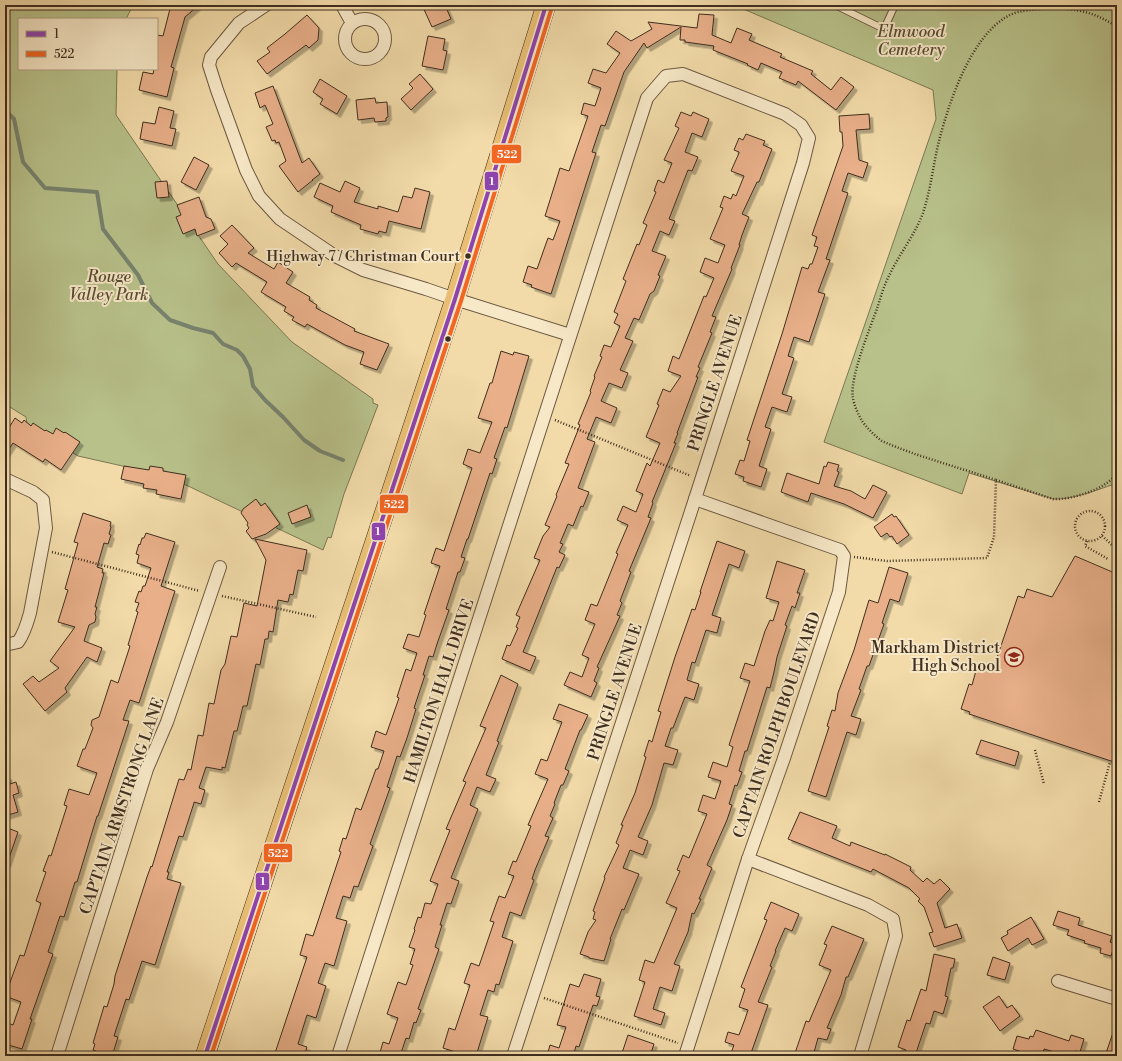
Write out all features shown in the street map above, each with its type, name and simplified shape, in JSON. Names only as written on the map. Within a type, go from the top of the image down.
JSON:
[{"type":"main road","points":[[205,1056],[454,299],[544,10]]},
{"type":"street","points":[[266,5],[239,23],[211,57],[209,65],[246,170],[260,196],[280,219],[335,256],[363,270],[426,288],[454,299],[570,335]]},
{"type":"street","points":[[342,5],[352,23]]},
{"type":"street","name":"PRINGLE AVENUE","points":[[513,1056],[804,163],[809,138],[801,125],[785,114],[683,74],[666,76],[647,98],[570,335]]},
{"type":"street","name":"HAMILTON HALL DRIVE","points":[[338,1056],[570,335]]},
{"type":"street","points":[[5,479],[33,492],[43,500],[46,528],[30,614],[23,636],[18,642],[5,645]]},
{"type":"street","points":[[695,499],[840,550],[844,556]]},
{"type":"street","name":"CAPTAIN ROLPH BOULEVARD","points":[[686,1051],[748,859],[840,592],[844,556]]},
{"type":"street","name":"CAPTAIN ARMSTRONG LANE","points":[[57,1056],[147,769],[167,722],[220,567]]},
{"type":"street","points":[[748,859],[868,905],[893,919],[896,936],[860,1056]]},
{"type":"street","points":[[1058,981],[1117,999]]},
{"type":"lane","points":[[835,5],[884,29],[895,5]]},
{"type":"path","points":[[1117,27],[1095,14],[1081,10],[1028,10],[1009,16],[994,27],[982,41],[963,72],[955,93],[939,143],[929,193],[922,215],[888,277],[855,374],[853,392],[853,398],[862,420],[881,440],[937,461],[1049,498],[1062,500],[1088,492],[1110,482],[1117,473]]},
{"type":"path","points":[[544,415],[700,480]]},
{"type":"path","points":[[844,556],[887,561],[987,558],[994,537],[996,480]]},
{"type":"path","points":[[1090,510],[1102,515],[1106,526],[1102,536],[1096,541],[1088,541],[1079,537],[1074,526],[1080,514],[1090,510]]},
{"type":"path","points":[[1102,536],[1112,545]]},
{"type":"path","points":[[1088,541],[1085,546],[1108,560]]},
{"type":"path","points":[[42,549],[211,594],[316,617]]},
{"type":"path","points":[[1035,750],[1044,784]]},
{"type":"path","points":[[1099,802],[1110,762]]},
{"type":"path","points":[[533,994],[686,1051]]},
{"type":"green space","name":"Rouge Valley Park","points":[[5,5],[133,5],[126,18],[18,18],[18,70],[117,70],[116,115],[218,264],[292,342],[373,399],[373,403],[378,405],[344,494],[331,538],[328,537],[323,550],[167,476],[78,456],[27,424],[26,417],[5,404],[5,359],[10,354],[5,349]]},
{"type":"green space","name":"Elmwood Cemetery","points":[[734,5],[1117,5],[1117,473],[1115,484],[1068,498],[1053,499],[969,473],[962,494],[824,442],[936,119],[933,90]]},
{"type":"building","points":[[171,5],[199,5],[185,17],[171,67],[174,68],[167,97],[139,90],[143,72],[153,74],[154,70],[158,70],[158,35],[163,36]]},
{"type":"building","points":[[422,5],[445,5],[451,19],[432,27]]},
{"type":"building","points":[[699,14],[714,15],[712,35],[731,43],[737,28],[752,34],[749,40],[782,54],[780,57],[813,71],[811,74],[831,90],[841,77],[854,87],[836,110],[798,81],[796,85],[779,78],[782,72],[761,63],[758,70],[747,65],[748,64],[713,50],[714,46],[680,40],[681,27],[647,48],[644,43],[624,72],[605,126],[601,125],[592,152],[596,153],[551,294],[531,287],[532,285],[523,282],[528,266],[537,269],[548,238],[553,240],[560,221],[545,216],[560,168],[569,171],[588,116],[581,114],[584,103],[595,106],[601,88],[588,83],[593,69],[606,73],[620,53],[607,44],[616,31],[631,41],[652,29],[648,22],[697,28]]},
{"type":"building","points":[[307,15],[319,28],[318,40],[309,48],[306,45],[267,74],[257,61],[270,52],[267,48]]},
{"type":"building","points":[[428,36],[445,39],[443,50],[447,51],[443,70],[422,66]]},
{"type":"building","points":[[420,74],[433,89],[411,110],[401,99],[413,88],[409,84]]},
{"type":"building","points":[[320,79],[347,96],[337,114],[320,104],[323,99],[313,92]]},
{"type":"building","points":[[273,86],[302,163],[309,158],[320,174],[298,192],[279,166],[286,161],[279,142],[276,143],[275,140],[272,141],[266,127],[273,124],[265,105],[260,108],[255,93]]},
{"type":"building","points":[[375,98],[376,103],[387,102],[388,117],[386,118],[386,121],[375,122],[374,118],[358,120],[356,100]]},
{"type":"building","points":[[159,107],[174,111],[170,128],[176,129],[172,146],[140,139],[143,122],[155,124]]},
{"type":"building","points":[[681,112],[691,116],[693,112],[709,119],[702,137],[692,133],[685,152],[698,157],[692,171],[688,170],[669,219],[675,221],[669,235],[660,231],[652,251],[666,256],[658,275],[660,276],[654,291],[650,294],[639,320],[634,318],[625,338],[633,341],[620,370],[628,373],[622,388],[609,383],[601,401],[617,408],[611,423],[596,417],[587,439],[595,442],[578,488],[589,492],[583,507],[581,506],[573,526],[568,524],[560,543],[563,544],[559,552],[565,555],[559,568],[557,567],[523,652],[536,657],[530,671],[502,659],[507,645],[510,646],[518,628],[516,627],[520,617],[516,615],[540,560],[534,558],[543,536],[550,527],[545,525],[569,464],[565,463],[580,425],[578,424],[591,392],[594,376],[602,357],[600,356],[604,345],[611,347],[620,326],[614,323],[618,314],[614,312],[626,281],[623,279],[637,244],[639,245],[647,225],[643,223],[656,192],[654,191],[658,180],[664,183],[672,163],[664,160],[679,128],[675,126]]},
{"type":"building","points":[[869,114],[870,129],[856,130],[859,160],[868,163],[863,178],[848,173],[842,191],[848,193],[826,259],[830,260],[818,292],[825,294],[809,342],[794,337],[788,356],[794,358],[782,394],[792,397],[787,412],[772,407],[765,427],[771,429],[759,466],[767,469],[761,487],[743,481],[744,477],[735,474],[740,460],[744,461],[750,441],[747,440],[782,334],[802,267],[808,269],[810,264],[812,264],[818,247],[814,246],[817,237],[812,235],[843,146],[839,116]]},
{"type":"building","points":[[746,134],[765,141],[763,145],[772,149],[759,182],[757,182],[742,214],[749,217],[731,268],[732,269],[712,316],[716,317],[710,332],[712,333],[698,367],[700,368],[696,377],[698,377],[677,433],[674,443],[676,443],[652,502],[653,503],[648,517],[651,518],[629,571],[631,572],[620,601],[622,603],[617,615],[620,616],[597,667],[599,668],[594,681],[597,683],[591,697],[564,685],[570,672],[582,677],[589,658],[582,655],[595,624],[585,620],[591,604],[597,606],[628,525],[617,520],[623,506],[636,512],[643,494],[636,491],[647,463],[650,466],[660,443],[646,437],[659,405],[657,404],[663,389],[670,392],[681,376],[668,371],[673,356],[679,359],[704,296],[706,297],[714,278],[700,272],[705,258],[718,263],[725,245],[710,239],[723,208],[720,207],[724,196],[731,199],[733,194],[736,196],[744,176],[731,171],[739,153],[734,150],[739,138],[743,140]]},
{"type":"building","points":[[194,157],[209,165],[196,190],[181,182]]},
{"type":"building","points":[[167,181],[169,197],[157,198],[155,182]]},
{"type":"building","points":[[345,181],[360,188],[354,202],[378,209],[378,206],[398,212],[403,196],[412,198],[415,188],[430,192],[421,229],[389,221],[386,233],[379,231],[378,234],[360,229],[361,225],[331,212],[333,206],[314,197],[320,183],[340,192]]},
{"type":"building","points":[[199,197],[206,217],[211,219],[215,229],[197,236],[195,229],[183,234],[176,217],[181,215],[177,205]]},
{"type":"building","points":[[232,225],[254,248],[248,253],[274,269],[278,262],[293,272],[286,283],[310,297],[309,300],[317,305],[316,308],[355,329],[354,331],[389,344],[377,370],[360,364],[364,352],[345,345],[307,324],[305,327],[292,320],[294,317],[284,311],[286,307],[261,292],[267,282],[236,263],[232,267],[219,253],[228,244],[220,236]]},
{"type":"building","points":[[501,351],[513,355],[514,352],[529,356],[507,428],[505,427],[494,458],[497,459],[492,474],[490,473],[461,557],[465,558],[460,572],[458,572],[446,609],[449,610],[433,657],[429,656],[423,675],[425,675],[414,708],[416,709],[400,757],[397,756],[387,787],[390,788],[370,844],[373,846],[358,887],[354,886],[350,898],[343,896],[336,918],[347,921],[334,966],[325,963],[318,983],[326,986],[316,1018],[307,1015],[298,1044],[307,1047],[304,1056],[274,1056],[307,957],[300,955],[306,934],[313,936],[341,852],[339,851],[343,838],[346,839],[356,808],[361,810],[384,751],[371,747],[376,731],[386,735],[399,698],[397,697],[406,669],[411,671],[417,653],[403,648],[408,634],[419,637],[426,615],[424,614],[440,566],[431,563],[436,548],[444,551],[472,468],[463,464],[468,449],[480,453],[492,422],[478,418],[490,383],[492,383]]},
{"type":"building","points":[[15,418],[22,423],[24,420],[31,426],[33,423],[45,431],[46,430],[53,434],[56,428],[80,442],[61,470],[45,459],[43,462],[13,443],[5,455],[5,434]]},
{"type":"building","points":[[828,462],[839,465],[837,471],[839,472],[834,486],[851,491],[865,499],[873,485],[887,492],[873,518],[844,504],[811,493],[808,502],[781,492],[787,473],[819,484],[824,466],[826,467]]},
{"type":"building","points":[[124,466],[149,470],[150,466],[163,468],[163,471],[186,475],[181,499],[156,494],[157,490],[143,488],[144,484],[121,479]]},
{"type":"building","points":[[256,499],[261,506],[265,503],[280,524],[266,534],[252,539],[246,531],[249,528],[247,525],[248,523],[241,513],[243,509]]},
{"type":"building","points":[[307,505],[311,517],[292,524],[288,513]]},
{"type":"building","points":[[83,513],[111,522],[109,534],[111,535],[108,544],[104,543],[97,567],[103,569],[102,573],[104,573],[95,607],[97,607],[95,622],[89,625],[84,641],[102,648],[97,662],[87,657],[65,688],[67,692],[45,711],[23,684],[33,676],[39,682],[59,668],[50,661],[75,627],[58,622],[68,590],[65,589],[78,543],[74,542]]},
{"type":"building","points":[[892,514],[894,517],[896,516],[909,535],[897,544],[892,536],[890,537],[887,533],[881,537],[874,527]]},
{"type":"building","points":[[146,533],[175,542],[161,586],[175,591],[139,703],[130,700],[123,720],[129,721],[97,816],[77,882],[75,882],[64,917],[60,916],[48,952],[53,954],[30,1019],[32,1019],[22,1049],[5,1044],[5,1022],[13,1025],[21,1002],[5,996],[20,955],[24,956],[41,903],[36,901],[46,872],[43,871],[49,855],[51,856],[67,806],[64,805],[69,789],[89,795],[97,773],[77,766],[93,728],[91,725],[92,720],[99,717],[111,680],[118,683],[130,646],[128,645],[138,612],[136,611],[139,603],[135,602],[139,591],[141,592],[143,586],[145,586],[151,568],[137,563],[139,555],[136,554],[139,544],[140,545],[142,538],[144,538]]},
{"type":"building","points":[[255,539],[307,550],[303,571],[298,570],[293,595],[290,594],[288,602],[278,600],[273,632],[269,631],[268,639],[265,639],[260,665],[256,664],[247,706],[243,706],[237,731],[234,731],[225,768],[222,767],[222,770],[206,767],[199,788],[205,790],[201,804],[194,802],[183,837],[179,836],[167,872],[169,872],[167,879],[181,883],[155,965],[142,961],[129,1000],[126,999],[114,1036],[118,1037],[112,1056],[94,1056],[96,1051],[93,1050],[95,1044],[93,1043],[104,1006],[107,1007],[115,976],[147,877],[151,866],[152,867],[179,779],[184,780],[188,769],[191,770],[198,735],[203,736],[209,703],[214,704],[221,670],[225,664],[231,636],[237,637],[244,603],[257,606],[266,560]]},
{"type":"building","points":[[717,541],[745,551],[739,568],[729,564],[712,615],[721,618],[717,633],[706,630],[695,663],[692,662],[687,680],[699,684],[694,700],[685,697],[673,728],[671,728],[665,746],[678,750],[673,765],[664,763],[652,805],[638,837],[648,841],[643,855],[630,850],[623,868],[639,874],[624,910],[622,909],[610,939],[604,961],[589,958],[580,954],[588,932],[596,920],[593,919],[595,912],[593,911],[605,878],[604,877],[619,845],[616,843],[623,825],[621,825],[635,793],[646,757],[644,756],[649,740],[652,742],[661,712],[658,711],[675,657],[692,609],[695,610]]},
{"type":"building","points":[[1075,556],[1117,574],[1117,763],[969,714],[970,712],[961,709],[969,684],[972,685],[977,667],[992,672],[1018,596],[1024,598],[1027,589],[1052,597]]},
{"type":"building","points":[[777,561],[805,570],[797,593],[800,593],[795,608],[792,606],[785,625],[787,626],[777,657],[770,688],[767,687],[747,751],[745,751],[739,771],[742,772],[737,786],[735,785],[729,804],[732,805],[727,820],[707,865],[712,868],[699,899],[701,899],[694,914],[692,913],[688,932],[674,964],[680,966],[672,991],[660,987],[653,1009],[665,1013],[661,1025],[634,1016],[645,982],[639,980],[645,960],[654,963],[677,908],[666,903],[680,871],[677,870],[683,855],[689,858],[707,814],[698,811],[703,795],[715,799],[721,781],[708,777],[713,762],[727,767],[733,747],[729,745],[750,681],[740,678],[745,663],[754,666],[765,631],[770,620],[773,621],[779,602],[766,598]]},
{"type":"building","points":[[889,567],[908,573],[899,602],[890,599],[882,623],[884,624],[869,666],[867,666],[859,689],[861,690],[851,716],[861,719],[856,735],[847,732],[826,797],[808,791],[829,727],[827,726],[832,710],[835,711],[838,693],[854,650],[869,600],[878,603]]},
{"type":"building","points":[[501,675],[518,684],[497,741],[499,742],[486,775],[496,779],[490,792],[477,787],[470,805],[478,809],[451,878],[459,881],[451,904],[447,903],[440,925],[442,925],[435,947],[439,949],[418,1009],[421,1010],[416,1023],[414,1022],[409,1039],[406,1038],[400,1056],[379,1056],[383,1042],[389,1044],[398,1018],[387,1014],[398,982],[406,985],[413,965],[410,964],[415,949],[409,947],[415,930],[414,929],[418,917],[421,918],[425,903],[431,904],[438,884],[430,881],[450,830],[446,829],[466,782],[463,781],[486,728],[480,726]]},
{"type":"building","points":[[559,704],[588,715],[580,730],[565,769],[569,771],[563,785],[561,785],[554,803],[555,804],[550,816],[553,818],[545,836],[549,837],[535,870],[532,879],[534,880],[521,916],[510,912],[502,937],[513,941],[499,985],[496,984],[494,992],[488,990],[480,1015],[488,1017],[476,1056],[468,1056],[443,1048],[449,1028],[455,1030],[470,985],[464,983],[471,963],[479,966],[494,922],[490,921],[499,896],[505,898],[514,876],[508,874],[513,861],[516,862],[522,848],[531,826],[528,825],[548,779],[535,774],[541,759],[547,761],[562,722],[553,719]]},
{"type":"building","points":[[981,740],[1019,752],[1015,766],[976,754]]},
{"type":"building","points":[[5,776],[8,776],[10,784],[16,782],[19,793],[13,795],[18,812],[5,816]]},
{"type":"building","points":[[800,812],[837,826],[832,838],[850,846],[851,842],[885,854],[911,867],[910,870],[923,882],[927,878],[934,884],[940,879],[950,889],[937,903],[945,928],[957,924],[962,938],[934,947],[929,933],[933,932],[924,907],[918,901],[920,899],[909,888],[873,869],[871,872],[788,839]]},
{"type":"building","points":[[5,827],[18,832],[7,864],[5,864]]},
{"type":"building","points":[[771,902],[799,914],[792,931],[785,928],[775,951],[770,966],[772,967],[758,1002],[768,1005],[750,1056],[730,1056],[734,1045],[725,1042],[728,1032],[739,1035],[748,1010],[739,1007],[745,989],[741,987],[767,920],[764,919]]},
{"type":"building","points":[[1058,911],[1080,918],[1078,925],[1112,936],[1110,942],[1115,944],[1111,956],[1100,953],[1101,948],[1084,943],[1085,941],[1067,935],[1069,930],[1053,925]]},
{"type":"building","points":[[1031,917],[1044,939],[1032,945],[1028,938],[1008,951],[1001,938],[1008,934],[1007,931]]},
{"type":"building","points":[[832,926],[864,939],[848,977],[846,977],[841,995],[827,1028],[831,1029],[827,1040],[818,1038],[813,1056],[794,1056],[806,1021],[809,1022],[831,970],[819,965],[827,945],[824,944]]},
{"type":"building","points":[[934,954],[955,959],[953,968],[951,968],[945,996],[948,997],[943,1014],[934,1011],[930,1024],[926,1023],[915,1056],[904,1056],[906,1050],[898,1047],[907,1020],[910,1021],[921,989],[926,991]]},
{"type":"building","points":[[993,957],[1010,963],[1005,980],[987,975]]},
{"type":"building","points":[[584,974],[601,979],[596,996],[600,997],[597,1006],[593,1005],[579,1047],[576,1046],[574,1053],[578,1054],[577,1056],[547,1056],[550,1045],[559,1048],[566,1027],[557,1025],[570,984],[579,987]]},
{"type":"building","points":[[999,996],[1007,1008],[1012,1005],[1020,1016],[1000,1031],[983,1007]]},
{"type":"building","points":[[1115,1027],[1117,1027],[1117,1056],[1105,1056]]},
{"type":"building","points":[[1036,1030],[1069,1041],[1071,1035],[1084,1039],[1080,1052],[1075,1051],[1073,1056],[1069,1056],[1044,1049],[1042,1056],[1034,1056],[1013,1049],[1017,1036],[1029,1039],[1030,1036],[1033,1037]]},
{"type":"building","points":[[628,1035],[654,1044],[650,1056],[641,1053],[640,1056],[621,1056]]},
{"type":"waterway","points":[[5,110],[14,119],[23,162],[45,188],[97,192],[103,229],[138,275],[152,303],[170,320],[213,333],[223,344],[237,350],[243,356],[250,369],[253,386],[265,400],[304,440],[320,451],[343,460]]},
{"type":"transit line","name":"1","points":[[205,1056],[455,299],[546,5]]},
{"type":"transit line","name":"522","points":[[211,1056],[461,301],[552,7]]},
{"type":"place","name":"Highway 7 / Christman Court","points":[[468,256]]},
{"type":"place","name":"Markham District High School","points":[[1014,657]]}]
